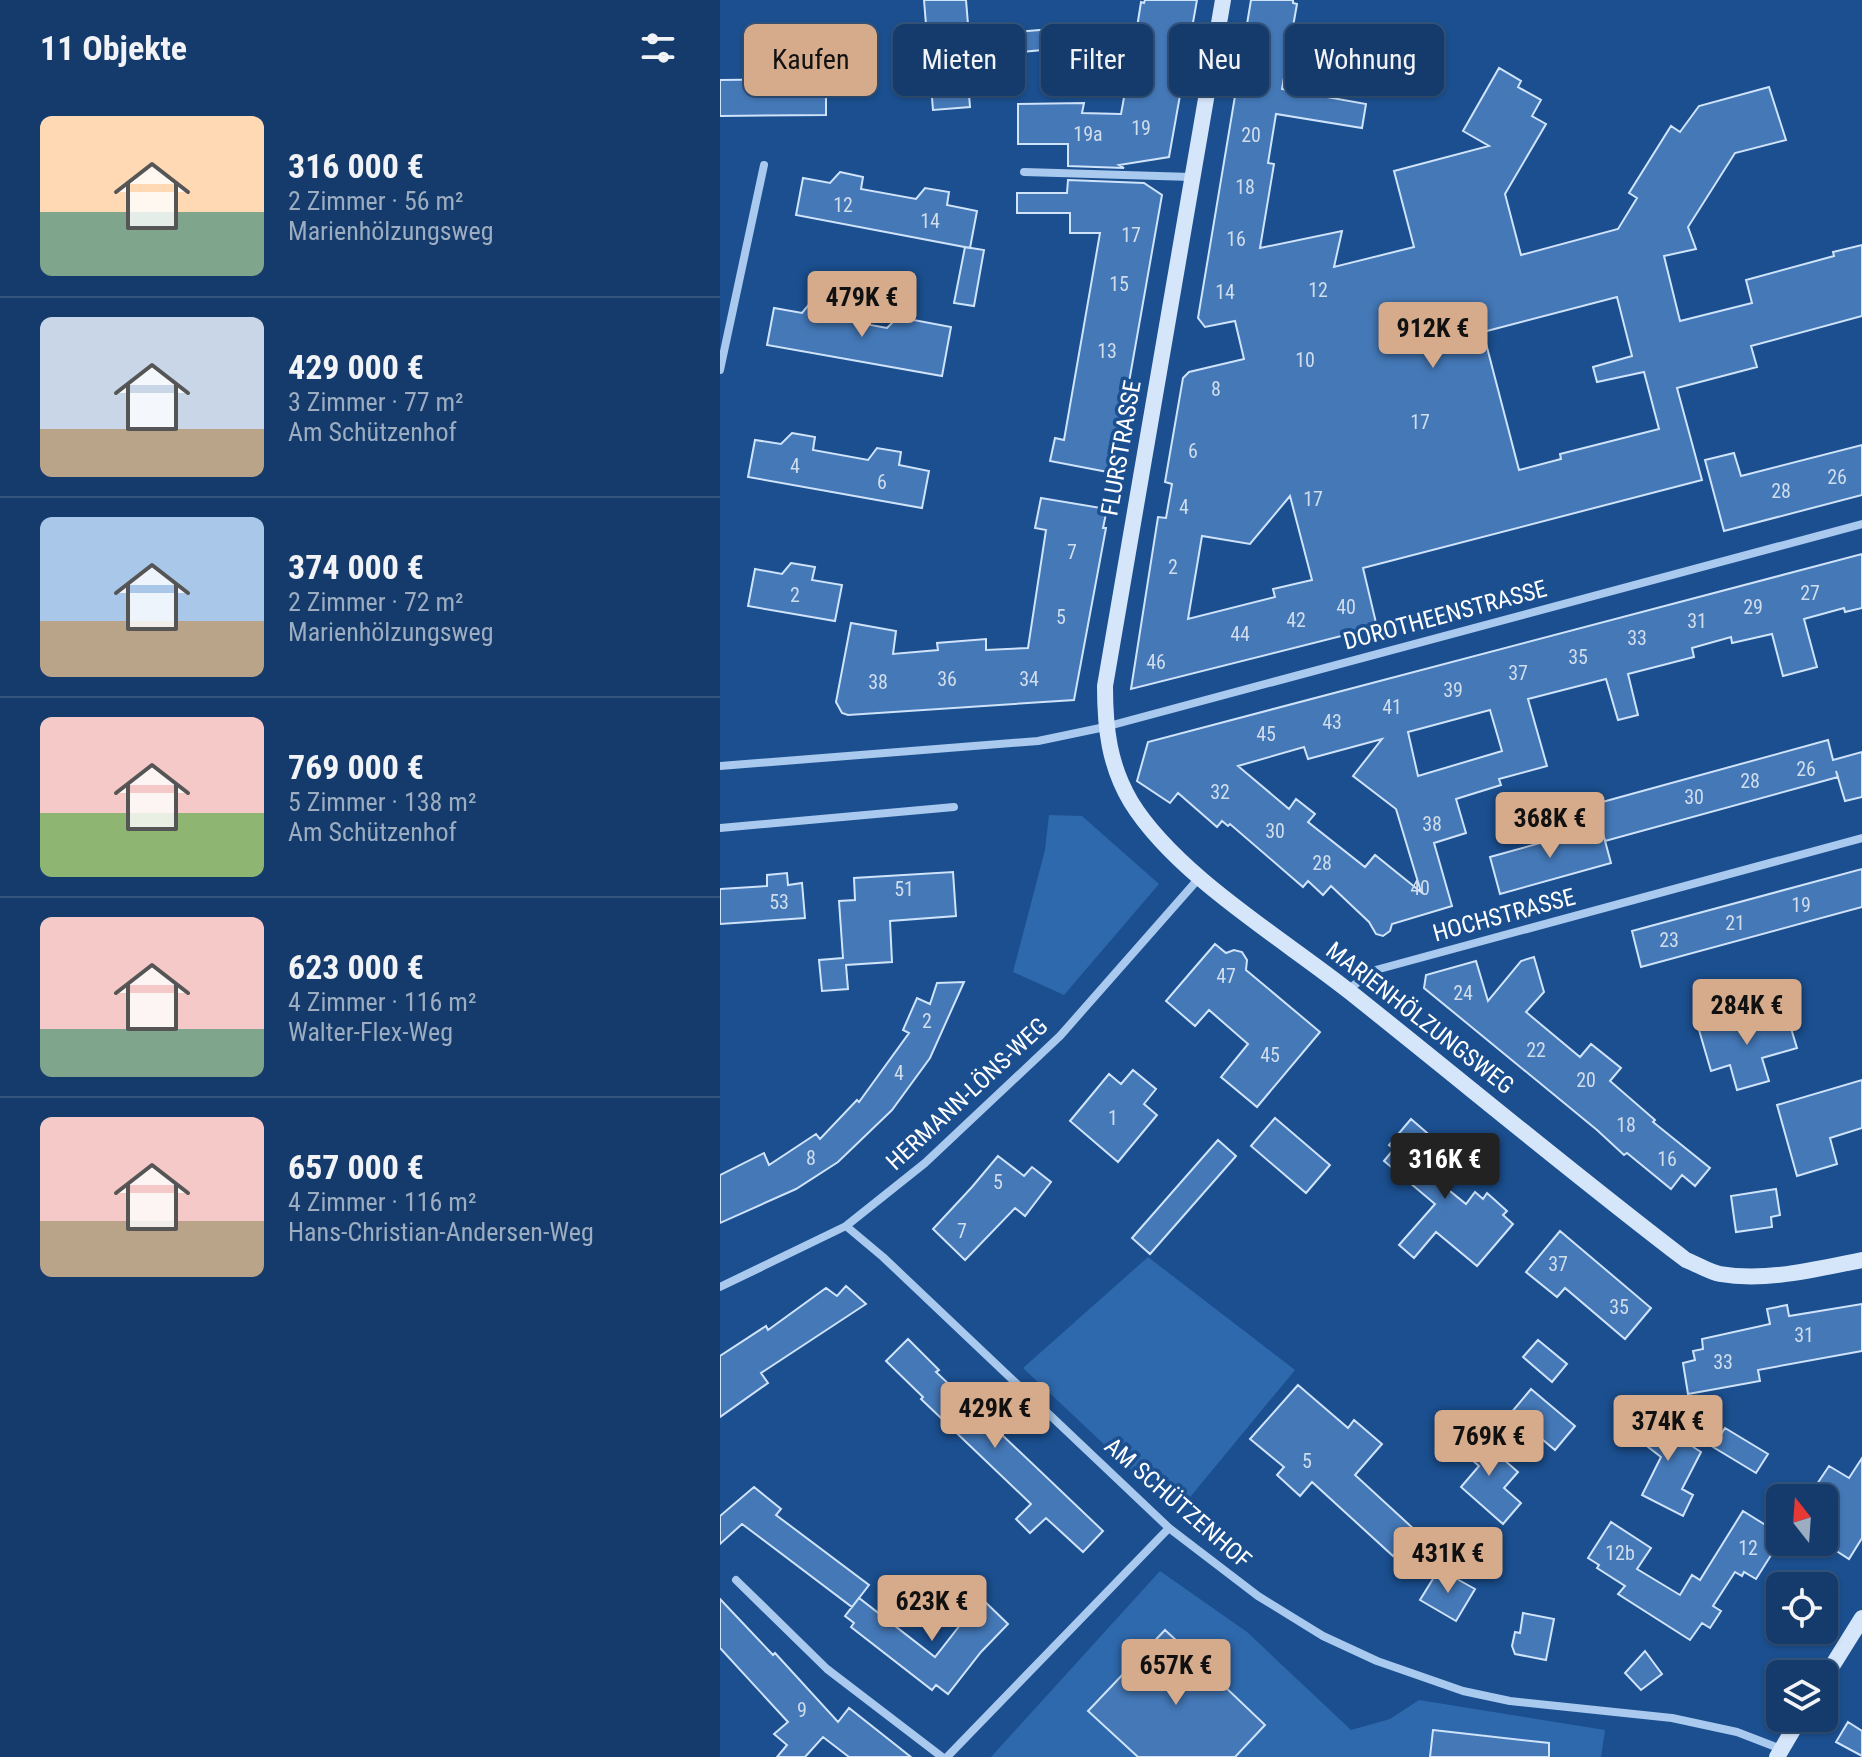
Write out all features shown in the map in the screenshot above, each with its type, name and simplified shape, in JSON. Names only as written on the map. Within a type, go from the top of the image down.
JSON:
[{"type":"street","name":"FLURSTRASSE","points":[[1105,727],[1105,686],[1223,0]]},
{"type":"street","points":[[720,370],[764,165]]},
{"type":"street","points":[[1024,172],[1192,177]]},
{"type":"street","name":"DOROTHEENSTRASSE","points":[[720,766],[1038,741],[1105,727],[1862,524]]},
{"type":"street","name":"MARIENHÖLZUNGSWEG","points":[[1105,727],[1114,769],[1131,802],[1155,834],[1200,877],[1686,1260],[1717,1274],[1752,1277],[1796,1273],[1862,1260]]},
{"type":"street","points":[[720,828],[954,807]]},
{"type":"street","name":"HOCHSTRASSE","points":[[1347,990],[1372,971],[1862,838]]},
{"type":"street","name":"HERMANN-LÖNS-WEG","points":[[720,1287],[846,1226],[925,1163],[1060,1036],[1200,877]]},
{"type":"street","name":"AM SCHÜTZENHOF","points":[[846,1226],[883,1257],[1169,1528],[1258,1596],[1323,1636],[1377,1661],[1463,1691],[1510,1701],[1672,1718],[1737,1732],[1779,1753]]},
{"type":"street","points":[[736,1580],[827,1669],[944,1757],[1169,1528]]},
{"type":"street","points":[[1836,1660],[1862,1618]]},
{"type":"street","points":[[1779,1753],[1792,1732]]},
{"type":"shaded area","points":[[1049,815],[1082,816],[1159,884],[1064,995],[1013,972],[1045,850]]},
{"type":"shaded area","points":[[1148,1257],[1295,1370],[1177,1513],[1023,1368]]},
{"type":"shaded area","points":[[1160,1571],[1247,1632],[1351,1730],[1390,1719],[1419,1700],[1605,1730],[1601,1757],[991,1757]]},
{"type":"building","points":[[924,0],[966,0],[968,24],[926,24]]},
{"type":"building","points":[[1197,0],[1193,24],[1169,24],[1169,96],[1180,96],[1169,157],[1119,165],[1124,168],[1068,166],[1068,144],[1018,144],[1018,104],[1084,103],[1082,113],[1121,114],[1124,96],[1153,96],[1153,24],[1138,24],[1141,2]]},
{"type":"building","points":[[1251,0],[1293,0],[1297,4],[1293,24],[1285,24],[1282,89],[1285,90],[1285,96],[1321,96],[1366,104],[1362,128],[1276,114],[1268,163],[1274,164],[1260,248],[1342,231],[1334,267],[1414,247],[1394,171],[1489,146],[1463,131],[1499,68],[1521,81],[1518,87],[1541,100],[1532,116],[1546,124],[1505,194],[1521,255],[1618,229],[1637,198],[1629,193],[1671,126],[1680,132],[1699,106],[1769,87],[1786,140],[1735,153],[1688,227],[1696,249],[1664,256],[1680,321],[1752,303],[1746,280],[1834,256],[1833,252],[1862,245],[1862,316],[1751,346],[1757,367],[1677,388],[1702,480],[1363,568],[1377,627],[1131,689],[1158,517],[1166,518],[1172,484],[1165,482],[1183,378],[1189,372],[1244,359],[1235,321],[1205,327],[1198,318],[1235,96],[1269,96],[1269,24],[1247,24]],"holes":[[[1617,297],[1632,356],[1593,367],[1597,382],[1644,372],[1659,429],[1560,454],[1561,459],[1519,470],[1483,332]],[[1290,496],[1312,580],[1273,589],[1275,597],[1188,619],[1202,536],[1250,544]]]},
{"type":"building","points":[[1041,30],[1041,50],[1025,52],[1025,31]]},
{"type":"building","points":[[720,80],[744,80],[744,96],[826,96],[826,115],[720,116]]},
{"type":"building","points":[[932,96],[969,96],[970,107],[933,110]]},
{"type":"building","points":[[840,172],[863,177],[861,189],[916,199],[925,188],[949,192],[947,205],[977,211],[970,248],[796,215],[803,178],[830,183]]},
{"type":"building","points":[[1068,180],[1144,183],[1162,195],[1113,473],[1050,461],[1055,438],[1064,440],[1100,233],[1070,233],[1070,213],[1017,213],[1017,193],[1067,193]]},
{"type":"building","points":[[965,247],[984,250],[974,306],[954,303]]},
{"type":"building","points":[[811,302],[834,306],[832,318],[887,328],[898,317],[951,327],[942,376],[767,345],[774,308],[802,313]]},
{"type":"building","points":[[792,433],[815,437],[813,450],[868,460],[877,448],[901,452],[899,465],[929,471],[922,508],[748,477],[755,440],[781,444]]},
{"type":"building","points":[[1862,445],[1862,495],[1724,531],[1705,460],[1734,453],[1741,476]]},
{"type":"building","points":[[1041,498],[1107,509],[1074,700],[842,713],[836,702],[851,623],[896,631],[893,654],[938,650],[937,643],[986,639],[986,650],[1028,648],[1046,530],[1035,528]]},
{"type":"building","points":[[1862,554],[1862,608],[1845,612],[1844,608],[1804,619],[1817,667],[1783,676],[1772,634],[1732,643],[1731,637],[1692,648],[1694,657],[1628,674],[1638,715],[1618,720],[1606,679],[1528,699],[1547,766],[1499,779],[1501,785],[1456,799],[1466,833],[1434,843],[1452,906],[1392,924],[1390,931],[1383,936],[1376,934],[1369,922],[1331,886],[1323,895],[1308,881],[1303,887],[1230,824],[1228,826],[1222,821],[1217,827],[1178,793],[1170,803],[1137,781],[1148,742]],"holes":[[[1490,710],[1502,751],[1418,776],[1408,732]],[[1382,739],[1353,776],[1396,809],[1421,892],[1375,855],[1365,867],[1308,822],[1315,814],[1296,799],[1289,809],[1238,766],[1304,747],[1308,759]]]},
{"type":"building","points":[[791,563],[815,567],[812,580],[842,585],[835,621],[748,606],[755,569],[782,574]]},
{"type":"building","points":[[1828,740],[1833,760],[1862,752],[1862,797],[1845,801],[1838,777],[1605,841],[1595,804]]},
{"type":"building","points":[[1601,826],[1611,863],[1500,894],[1490,857]]},
{"type":"building","points":[[1862,869],[1862,907],[1641,967],[1632,931]]},
{"type":"building","points":[[953,872],[956,916],[890,921],[892,962],[846,965],[848,989],[822,991],[819,960],[843,958],[839,901],[855,900],[854,878]]},
{"type":"building","points":[[787,873],[788,885],[802,883],[805,918],[720,924],[720,889],[767,886],[767,875]]},
{"type":"building","points":[[1215,944],[1226,953],[1234,950],[1242,952],[1247,960],[1246,970],[1320,1032],[1257,1107],[1221,1077],[1248,1044],[1209,1010],[1195,1026],[1166,1001]]},
{"type":"building","points":[[1534,957],[1544,992],[1526,1012],[1580,1057],[1591,1044],[1621,1068],[1610,1081],[1655,1120],[1653,1122],[1710,1168],[1695,1186],[1682,1175],[1671,1189],[1627,1153],[1624,1155],[1424,988],[1426,975],[1476,961],[1488,1001],[1521,961]]},
{"type":"building","points":[[964,982],[930,1058],[892,1110],[838,1162],[796,1189],[720,1223],[720,1175],[764,1153],[769,1165],[816,1134],[820,1139],[857,1100],[859,1102],[909,1033],[903,1030],[917,998],[930,1004],[937,983]]},
{"type":"building","points":[[1786,1012],[1797,1048],[1762,1058],[1769,1081],[1737,1090],[1730,1065],[1711,1071],[1699,1030],[1740,1018],[1742,1025]]},
{"type":"building","points":[[1133,1070],[1156,1089],[1144,1104],[1157,1115],[1118,1162],[1070,1121],[1109,1074],[1121,1084]]},
{"type":"building","points":[[1862,1080],[1862,1128],[1830,1138],[1837,1164],[1797,1176],[1777,1105]]},
{"type":"building","points":[[1275,1118],[1330,1165],[1306,1193],[1251,1146]]},
{"type":"building","points":[[1411,1119],[1448,1151],[1429,1174],[1466,1204],[1475,1192],[1483,1199],[1487,1193],[1507,1211],[1503,1215],[1513,1224],[1477,1266],[1436,1232],[1414,1258],[1399,1245],[1435,1204],[1384,1161],[1394,1149],[1389,1145]]},
{"type":"building","points":[[1218,1140],[1236,1156],[1150,1254],[1132,1238]]},
{"type":"building","points":[[998,1156],[1024,1176],[1032,1167],[1051,1182],[1025,1216],[1015,1208],[965,1260],[933,1229]]},
{"type":"building","points":[[1776,1189],[1780,1215],[1771,1217],[1772,1227],[1736,1232],[1731,1196]]},
{"type":"building","points":[[1560,1231],[1651,1308],[1625,1339],[1565,1288],[1557,1297],[1526,1272]]},
{"type":"building","points":[[846,1286],[866,1304],[761,1373],[768,1383],[720,1417],[720,1356],[766,1326],[768,1330],[826,1288],[837,1296]]},
{"type":"building","points":[[1862,1304],[1862,1351],[1758,1370],[1760,1381],[1688,1394],[1683,1363],[1695,1360],[1693,1351],[1703,1349],[1702,1339],[1770,1324],[1767,1309],[1787,1305],[1789,1316]]},
{"type":"building","points":[[908,1339],[939,1370],[936,1372],[1103,1531],[1083,1552],[1046,1518],[1030,1533],[1016,1519],[1031,1504],[921,1399],[923,1397],[886,1361]]},
{"type":"building","points":[[1538,1340],[1567,1364],[1552,1382],[1523,1357]]},
{"type":"building","points":[[1298,1385],[1348,1428],[1354,1420],[1382,1444],[1355,1475],[1416,1531],[1393,1556],[1312,1482],[1300,1496],[1277,1475],[1284,1467],[1250,1439]]},
{"type":"building","points":[[1531,1389],[1575,1426],[1555,1450],[1511,1413]]},
{"type":"building","points":[[1652,1408],[1675,1422],[1670,1432],[1701,1452],[1682,1489],[1693,1495],[1683,1516],[1642,1495],[1661,1457],[1634,1436]]},
{"type":"building","points":[[1725,1428],[1768,1454],[1756,1473],[1713,1447]]},
{"type":"building","points":[[1470,1430],[1518,1472],[1504,1488],[1521,1503],[1503,1524],[1461,1487],[1479,1466],[1456,1446]]},
{"type":"building","points":[[1862,1458],[1862,1538],[1849,1559],[1838,1552],[1838,1484],[1817,1484],[1829,1466],[1849,1478]]},
{"type":"building","points":[[754,1487],[781,1509],[776,1515],[869,1585],[852,1607],[742,1524],[720,1544],[720,1516]]},
{"type":"building","points":[[1743,1511],[1766,1525],[1766,1556],[1771,1556],[1756,1579],[1744,1572],[1742,1576],[1735,1572],[1713,1606],[1721,1611],[1710,1628],[1702,1623],[1690,1640],[1618,1594],[1625,1586],[1597,1568],[1599,1565],[1588,1558],[1611,1522],[1651,1548],[1637,1569],[1680,1595],[1692,1575],[1700,1580]]},
{"type":"building","points":[[1439,1569],[1475,1589],[1456,1621],[1420,1600]]},
{"type":"building","points":[[979,1596],[1008,1624],[948,1694],[936,1685],[932,1690],[851,1627],[854,1623],[845,1616],[859,1598],[935,1657],[964,1620],[959,1616]]},
{"type":"building","points":[[720,1599],[838,1722],[849,1708],[911,1757],[849,1757],[823,1737],[805,1757],[777,1757],[787,1745],[774,1734],[788,1722],[720,1648]]},
{"type":"building","points":[[1523,1613],[1554,1619],[1546,1660],[1515,1654],[1512,1646],[1515,1632],[1520,1633]]},
{"type":"building","points":[[1165,1630],[1190,1653],[1194,1648],[1227,1680],[1223,1685],[1265,1725],[1235,1757],[1138,1757],[1088,1711]]},
{"type":"building","points":[[1645,1651],[1662,1674],[1641,1690],[1625,1673]]},
{"type":"building","points":[[1848,1722],[1862,1731],[1862,1756],[1836,1742]]},
{"type":"building","points":[[1433,1730],[1549,1743],[1549,1757],[1430,1757]]}]
